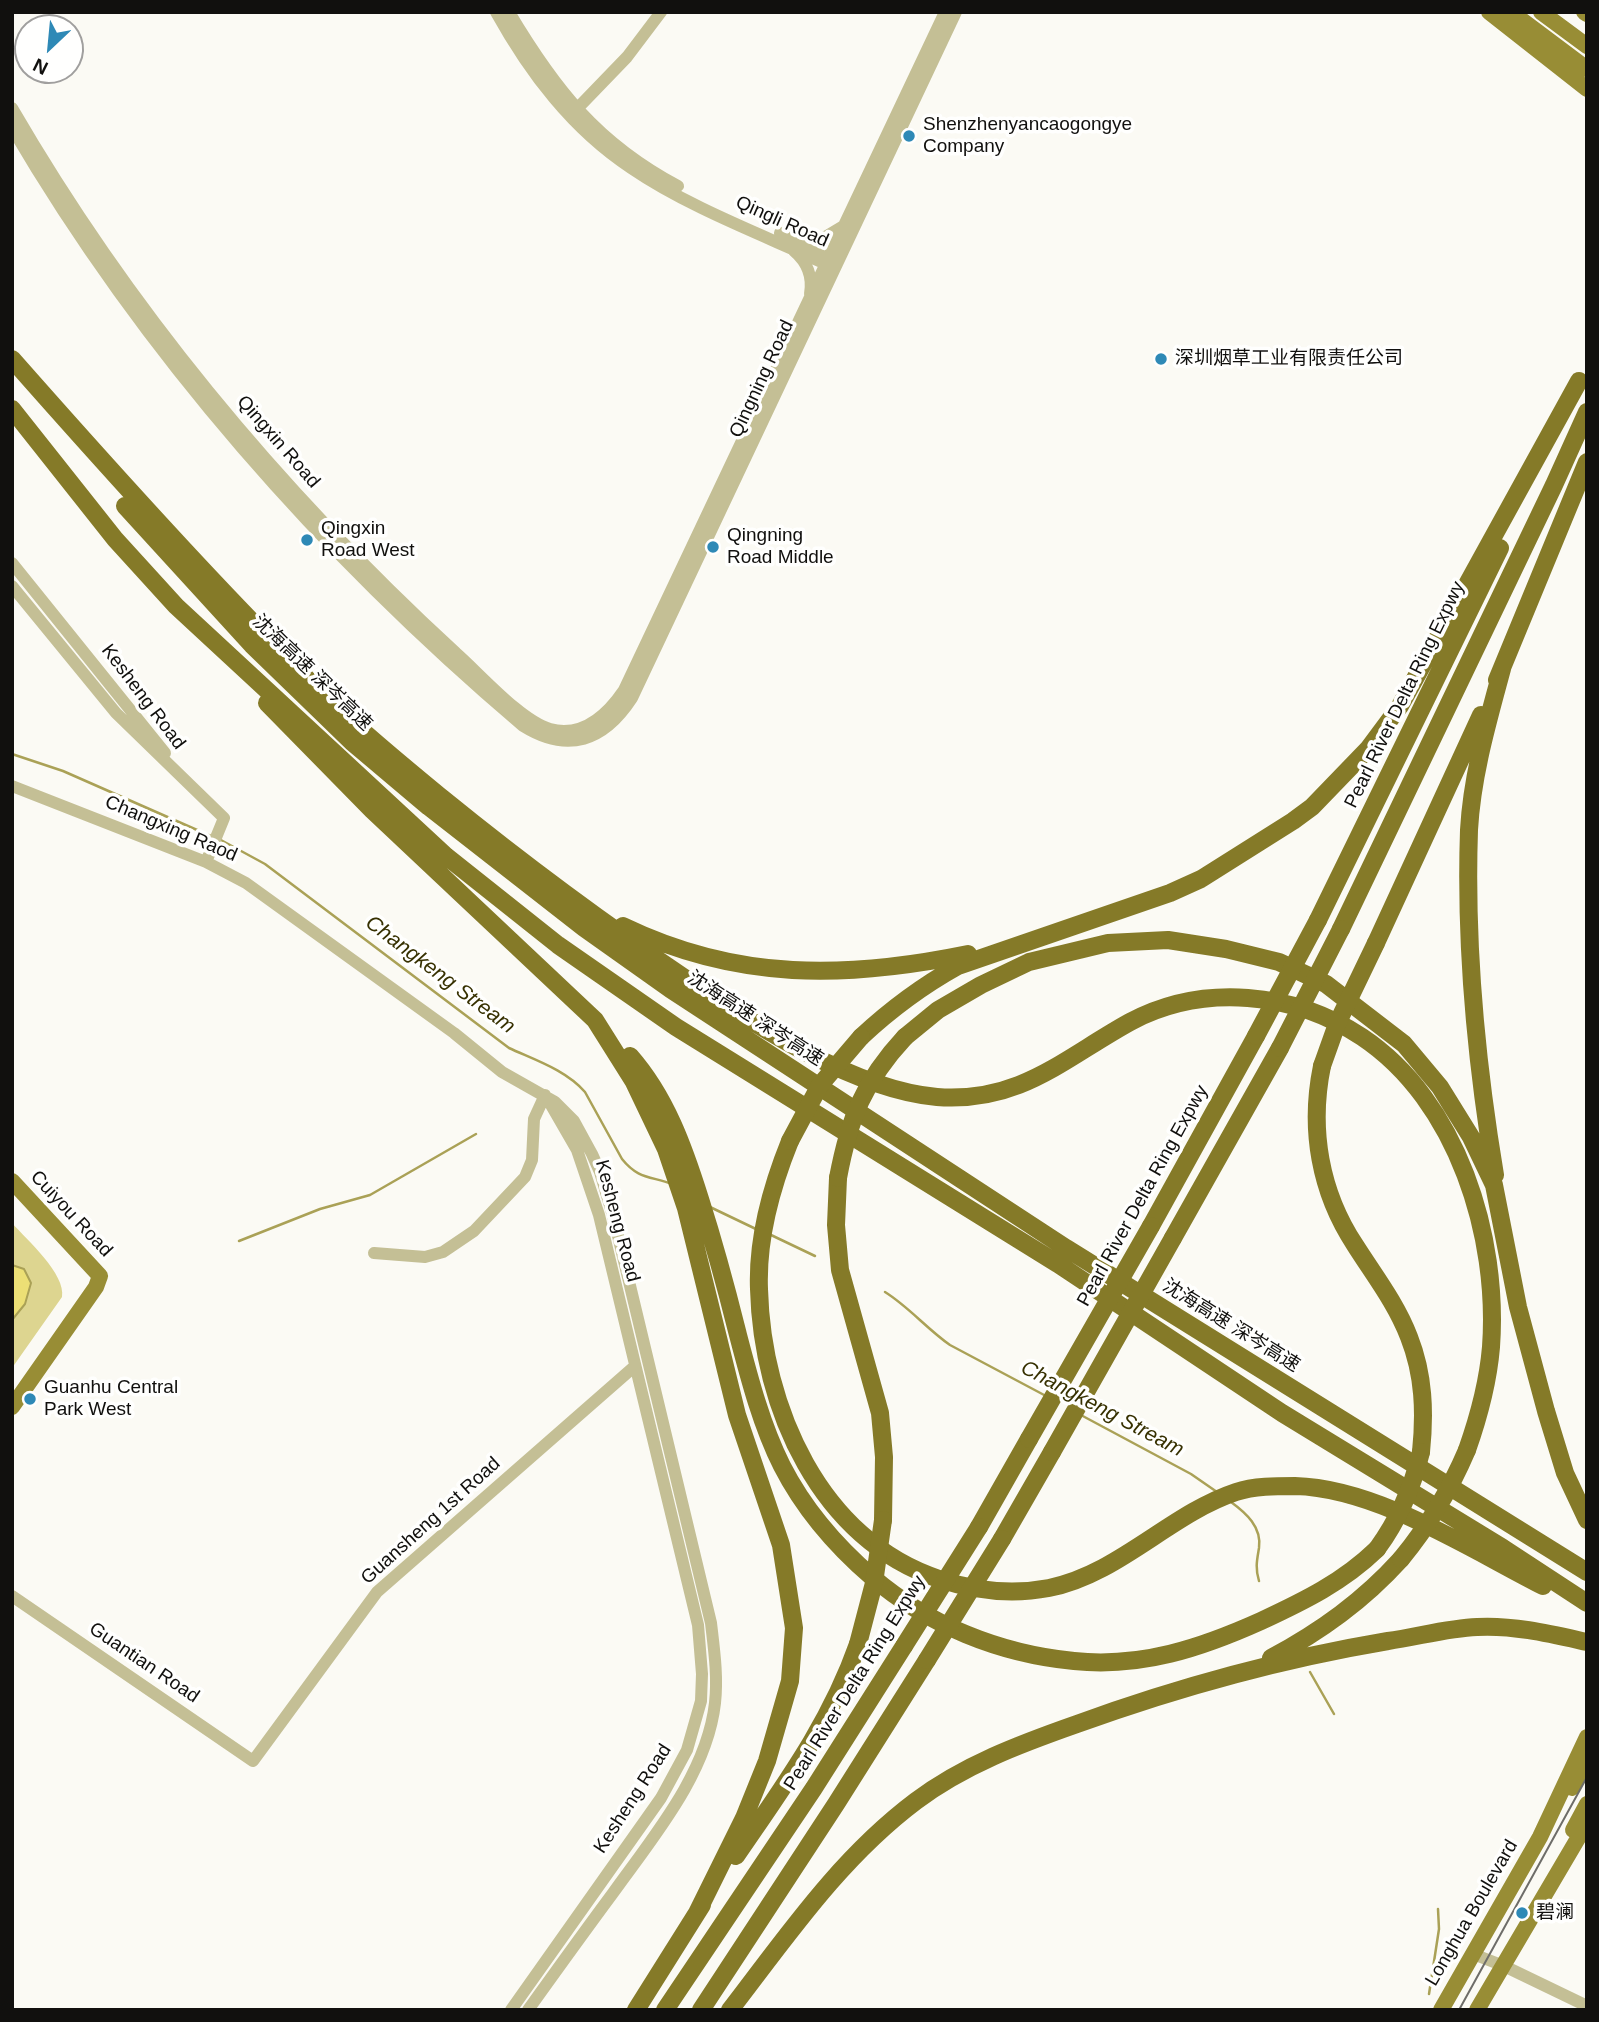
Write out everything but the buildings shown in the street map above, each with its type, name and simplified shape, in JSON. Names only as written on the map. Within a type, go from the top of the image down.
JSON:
[{"type":"highway","points":[[12,361],[134,498],[319,692],[374,742],[556,888],[619,934],[734,1010],[839,1068],[883,1087],[907,1093],[959,1098],[1006,1090],[1047,1074],[1152,1012],[1178,1003],[1208,998],[1252,998],[1292,1005],[1344,1026],[1402,1071],[1439,1121],[1458,1156],[1483,1237],[1490,1285],[1491,1347],[1484,1396],[1467,1450],[1446,1496],[1418,1539],[1381,1581],[1329,1624],[1253,1668]]},
{"type":"highway","name":"沈海高速 深岑高速","points":[[12,361],[48,414],[108,486],[303,697],[352,743],[525,883],[670,989],[1066,1248],[1587,1572]]},
{"type":"highway","points":[[1583,373],[1399,706],[1368,749],[1328,792],[1293,821],[1186,886],[958,966],[895,1006],[861,1037],[820,1085],[790,1141],[766,1212],[758,1286],[766,1358],[777,1398],[792,1438],[814,1477],[835,1507],[876,1547],[897,1562],[926,1575],[968,1587],[1019,1592],[1051,1587],[1098,1570],[1214,1502],[1238,1492],[1264,1487],[1297,1486],[1358,1497],[1587,1605]]},
{"type":"highway","name":"Pearl River Delta Ring Expwy","points":[[665,2010],[807,1799],[979,1527],[1151,1226],[1318,920],[1536,475],[1583,373]]},
{"type":"highway","points":[[12,409],[115,539],[313,753],[595,1020],[636,1063],[674,1126],[696,1184],[765,1430],[795,1489],[819,1523],[852,1559],[885,1588],[951,1628],[991,1644],[1057,1660],[1115,1663],[1155,1659],[1227,1636],[1297,1605],[1349,1574],[1377,1549],[1409,1494],[1421,1452],[1424,1422],[1422,1390],[1410,1338],[1398,1311],[1343,1227],[1334,1205],[1320,1162],[1316,1126],[1318,1087],[1322,1066],[1337,1024],[1502,669],[1587,462]]},
{"type":"highway","points":[[701,2010],[829,1815],[1002,1539],[1280,1048],[1341,929],[1587,412]]},
{"type":"highway","points":[[176,606],[446,856],[558,945],[676,1027],[1058,1264],[1282,1413],[1503,1548],[1587,1605]]},
{"type":"highway","points":[[1502,669],[1482,741],[1469,828],[1473,1008],[1486,1120],[1518,1307],[1565,1473],[1587,1520]]},
{"type":"highway","points":[[556,888],[597,913],[640,934],[705,956],[754,967],[810,972],[865,970],[939,960],[1019,944]]},
{"type":"highway","points":[[636,2010],[697,1913],[820,1731],[858,1644],[874,1583],[883,1520],[884,1457],[880,1413],[840,1270],[836,1225],[838,1178],[849,1127],[865,1089],[881,1062],[905,1037],[937,1010],[1029,962],[1108,943],[1168,940],[1226,949],[1279,962],[1326,984],[1361,1009],[1404,1044],[1440,1087],[1471,1136],[1494,1185],[1505,1233]]},
{"type":"highway","points":[[595,1020],[651,1113],[686,1208],[737,1415],[781,1545],[795,1644],[785,1706],[767,1761],[739,1829],[697,1913]]},
{"type":"highway","points":[[730,2010],[836,1874],[888,1824],[944,1782],[990,1757],[1144,1700],[1253,1668],[1334,1650],[1477,1627],[1543,1632],[1587,1642]]},
{"type":"main road","points":[[1489,12],[1587,89]]},
{"type":"main road","points":[[1511,12],[1587,69]]},
{"type":"main road","points":[[1541,12],[1587,46]]},
{"type":"main road","name":"Cuiyou Road","points":[[12,1181],[95,1281]]},
{"type":"main road","name":"Cuiyou Road","points":[[12,1196],[95,1281]]},
{"type":"main road","points":[[12,1390],[95,1281]]},
{"type":"main road","points":[[12,1407],[95,1281]]},
{"type":"main road","name":"Longhua Boulevard","points":[[1540,1836],[1587,1737]]},
{"type":"main road","name":"Longhua Boulevard","points":[[1441,2010],[1540,1836],[1587,1763]]},
{"type":"main road","points":[[1554,1878],[1565,1848],[1587,1804]]},
{"type":"main road","points":[[1477,2010],[1587,1823]]},
{"type":"street","name":"Qingli Road","points":[[496,12],[524,59],[549,93],[573,113]]},
{"type":"street","name":"Qingli Road","points":[[509,12],[573,113],[595,141],[656,184],[831,261]]},
{"type":"street","points":[[573,113],[627,57],[661,12]]},
{"type":"street","name":"Qingning Road","points":[[579,734],[602,732],[613,723],[632,698],[831,261],[846,221],[945,12]]},
{"type":"street","name":"Qingning Road","points":[[579,734],[602,717],[624,690],[809,301],[956,12]]},
{"type":"street","name":"Qingxin Road","points":[[12,108],[57,183],[176,353],[282,478],[403,604],[529,718],[559,731],[579,734]]},
{"type":"street","name":"Qingxin Road","points":[[12,128],[78,232],[154,339],[275,485],[396,611],[523,726],[546,738],[579,734]]},
{"type":"street","points":[[809,301],[811,288],[807,266],[791,243],[822,239],[839,230],[846,221]]},
{"type":"street","name":"Kesheng Road","points":[[12,563],[127,704],[168,757],[171,766]]},
{"type":"street","name":"Kesheng Road","points":[[12,586],[116,713],[171,766]]},
{"type":"street","points":[[171,766],[224,818],[206,862]]},
{"type":"street","name":"Changxing Raod","points":[[12,786],[206,862],[246,883],[454,1032],[502,1072],[545,1095]]},
{"type":"street","points":[[373,1253],[425,1257],[443,1252],[474,1231],[525,1177],[532,1160],[534,1119],[545,1095]]},
{"type":"street","name":"Kesheng Road","points":[[511,2010],[670,1782],[687,1750],[701,1701],[698,1625],[590,1183],[577,1150],[545,1095]]},
{"type":"street","name":"Kesheng Road","points":[[528,2010],[628,1872],[690,1778],[710,1728],[716,1684],[711,1623],[606,1190],[575,1121],[545,1095]]},
{"type":"street","name":"Guansheng 1st Road","points":[[253,1761],[377,1592],[635,1366]]},
{"type":"street","name":"Guantian Road","points":[[12,1596],[253,1761]]},
{"type":"street","points":[[1473,1954],[1576,2010]]},
{"type":"street","points":[[1502,1969],[1587,2006]]},
{"type":"shaded area","points":[[12,1223],[52,1268],[62,1288],[62,1297],[12,1368]]},
{"type":"shaded area","points":[[12,1265],[24,1269],[31,1283],[25,1304],[12,1320]]},
{"type":"waterway","name":"Changkeng Stream","points":[[12,754],[63,771],[213,837]]},
{"type":"waterway","name":"Changkeng Stream","points":[[219,839],[265,864],[509,1048],[550,1066],[577,1084],[585,1092],[622,1159],[633,1170],[672,1184]]},
{"type":"waterway","points":[[239,1241],[320,1209],[370,1195],[476,1134]]},
{"type":"waterway","name":"Changkeng Stream","points":[[710,1207],[758,1230]]},
{"type":"waterway","name":"Changkeng Stream","points":[[771,1235],[815,1256]]},
{"type":"waterway","name":"Changkeng Stream","points":[[885,1292],[950,1345],[1046,1396]]},
{"type":"waterway","name":"Changkeng Stream","points":[[1079,1414],[1191,1474],[1217,1492]]},
{"type":"waterway","name":"Changkeng Stream","points":[[1231,1502],[1247,1516],[1258,1534],[1259,1581]]},
{"type":"waterway","name":"Changkeng Stream","points":[[1310,1672],[1334,1714]]},
{"type":"waterway","name":"Changkeng Stream","points":[[1429,1994],[1439,1929],[1438,1909]]},
{"type":"tram line","points":[[1459,2010],[1587,1777]]},
{"type":"place","name":"Shenzhenyancaogongye Company","points":[[909,136]]},
{"type":"place","name":"深圳烟草工业有限责任公司","points":[[1161,359]]},
{"type":"place","name":"Qingxin Road West","points":[[307,540]]},
{"type":"place","name":"Qingning Road Middle","points":[[713,547]]},
{"type":"place","name":"Guanhu Central Park West","points":[[30,1399]]},
{"type":"place","name":"碧澜","points":[[1522,1913]]}]
